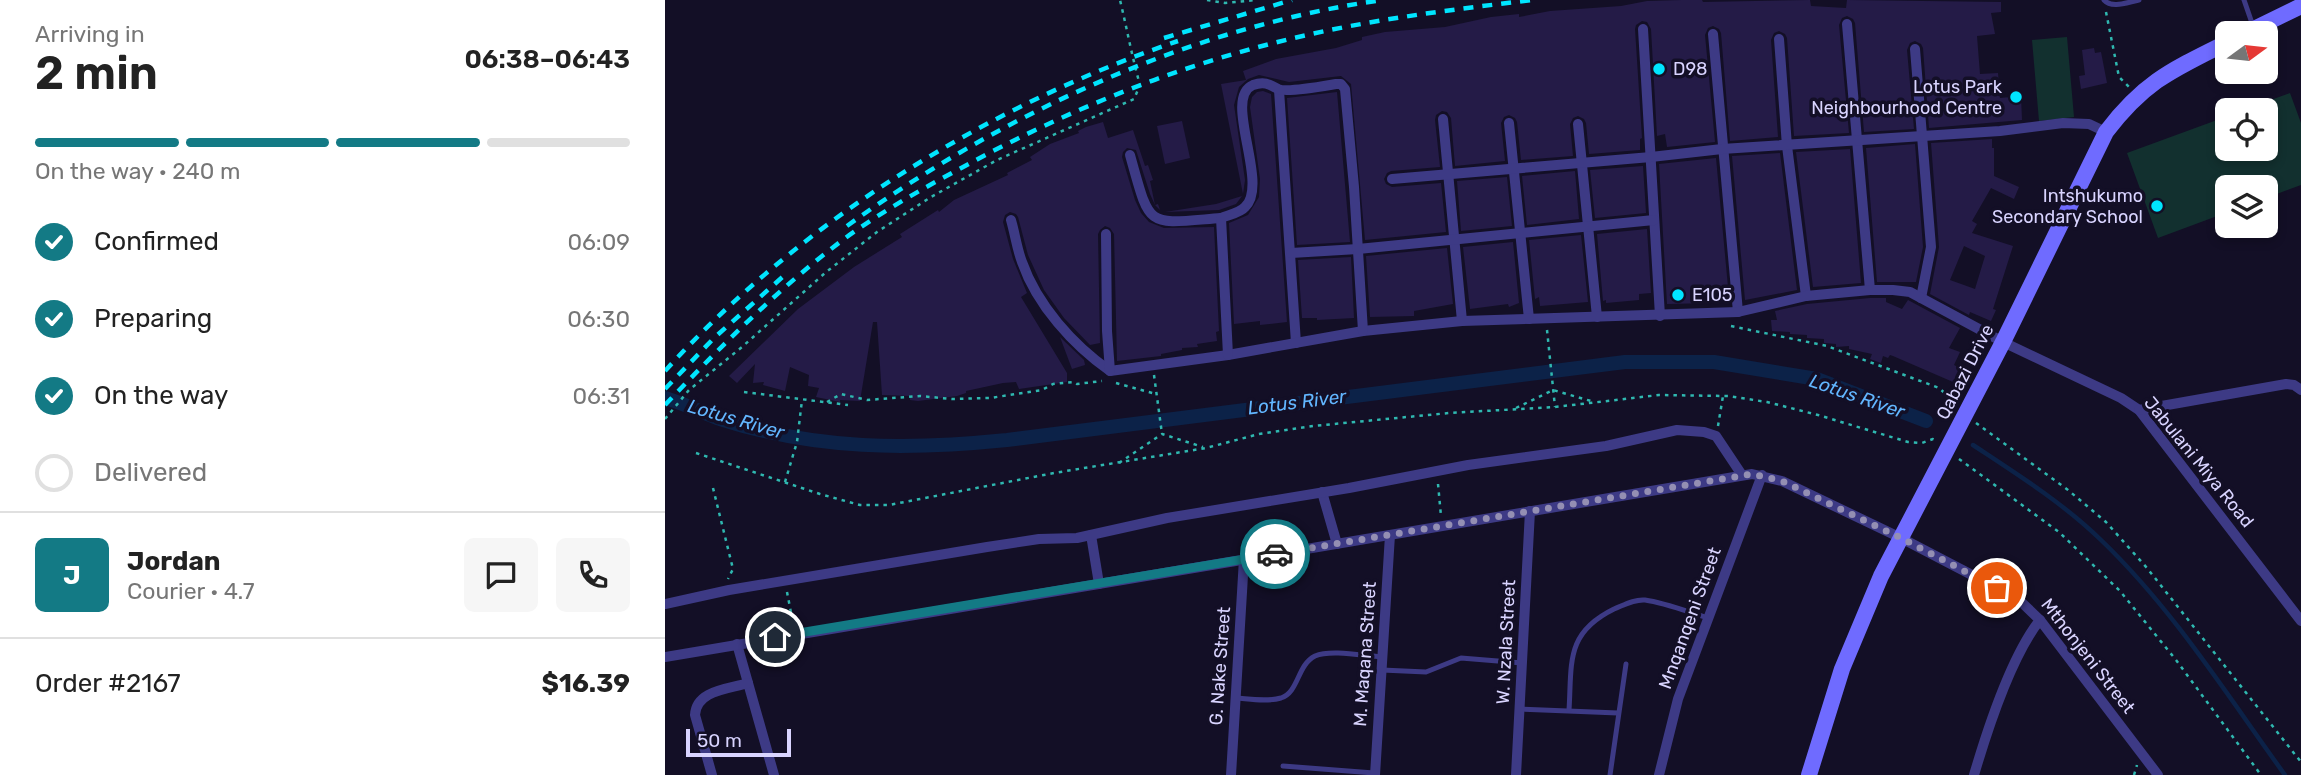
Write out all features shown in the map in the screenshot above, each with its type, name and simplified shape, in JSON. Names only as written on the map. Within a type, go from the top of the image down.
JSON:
[{"type":"street","points":[[2270,21],[2301,6]]},
{"type":"street","points":[[1847,24],[1870,290]]},
{"type":"street","points":[[1643,29],[1660,316]]},
{"type":"street","points":[[1713,33],[1738,312]]},
{"type":"street","points":[[1779,39],[1787,146],[1806,296]]},
{"type":"street","name":"Qabazi Drive","points":[[1809,775],[1842,669],[1881,576],[2003,342],[2106,132],[2137,95],[2172,69],[2215,48]]},
{"type":"street","points":[[1915,49],[1931,247],[1921,298]]},
{"type":"street","points":[[1130,155],[1150,215],[1156,219],[1174,222],[1221,218],[1246,206],[1251,194],[1243,96],[1251,86],[1262,83],[1274,85],[1279,90],[1296,343]]},
{"type":"street","points":[[1279,90],[1336,84],[1341,84],[1345,89],[1363,331]]},
{"type":"street","points":[[1443,119],[1462,321]]},
{"type":"street","points":[[1392,179],[1722,149],[2000,131],[2077,122],[2106,132]]},
{"type":"street","points":[[1509,123],[1529,318]]},
{"type":"street","points":[[1578,124],[1597,317]]},
{"type":"street","points":[[1221,218],[1228,355]]},
{"type":"street","points":[[1011,220],[1022,261],[1039,295],[1063,332],[1107,375]]},
{"type":"street","points":[[1291,253],[1654,220]]},
{"type":"street","points":[[1106,234],[1107,375]]},
{"type":"street","name":"Jabulani Miya Road","points":[[1107,375],[1152,365],[1228,355],[1363,331],[1462,321],[1738,312],[1806,296],[1902,290],[2097,386],[2139,410],[2301,621]]},
{"type":"street","points":[[2139,410],[2286,383],[2301,390]]},
{"type":"street","points":[[665,604],[729,590],[986,547],[1091,535],[1167,517],[1437,470],[1574,451],[1677,430],[1691,430],[1716,436],[1742,475]]},
{"type":"street","points":[[665,657],[1742,475],[1762,475]]},
{"type":"street","name":"Mthonjeni Street","points":[[1762,475],[1782,481],[1901,538],[2018,599],[2040,620],[2158,775]]},
{"type":"street","name":"Mnqanqeni Street","points":[[1659,775],[1678,699],[1762,475]]},
{"type":"street","points":[[1321,492],[1337,544]]},
{"type":"street","name":"W. Nzala Street","points":[[1516,775],[1530,511]]},
{"type":"street","points":[[1091,535],[1099,584]]},
{"type":"street","name":"M. Maqana Street","points":[[1375,774],[1390,535]]},
{"type":"street","name":"G. Nake Street","points":[[1231,775],[1244,559]]},
{"type":"street","points":[[1974,775],[2004,690],[2027,639],[2040,620]]},
{"type":"street","points":[[737,645],[774,775]]},
{"type":"street","points":[[712,775],[695,708],[698,701],[705,696],[748,683]]},
{"type":"lane","points":[[2104,1],[2113,5],[2139,0]]},
{"type":"lane","points":[[2244,0],[2248,21]]},
{"type":"lane","points":[[1569,710],[1573,653],[1577,638],[1609,612],[1628,603],[1643,600],[1708,618]]},
{"type":"lane","points":[[1236,698],[1284,697],[1290,692],[1303,666],[1318,655],[1330,653],[1382,657]]},
{"type":"lane","points":[[1381,670],[1426,672],[1461,658],[1523,663]]},
{"type":"lane","points":[[1610,775],[1626,664]]},
{"type":"lane","points":[[1520,709],[1618,713]]},
{"type":"lane","points":[[1283,766],[1375,774]]},
{"type":"path","points":[[665,419],[689,390],[877,232],[931,197],[997,160],[1133,99],[1139,85],[1120,0]]},
{"type":"path","points":[[1207,0],[1225,3],[1256,0]]},
{"type":"path","points":[[2104,1],[2119,77],[2137,95]]},
{"type":"path","points":[[1546,318],[1555,407]]},
{"type":"path","points":[[1724,324],[1827,346],[1939,388],[1963,417],[1973,420],[2068,490],[2106,522],[2147,568],[2301,762]]},
{"type":"path","points":[[1152,365],[1162,434]]},
{"type":"path","points":[[1107,375],[1156,394]]},
{"type":"path","points":[[827,402],[841,394],[867,400],[920,396],[990,398],[1042,390],[1053,384],[1077,384]]},
{"type":"path","points":[[1513,409],[1553,390],[1594,402]]},
{"type":"path","points":[[744,392],[848,405]]},
{"type":"path","points":[[696,453],[860,505],[889,505],[1054,473],[1206,449],[1259,434],[1313,426],[1555,407],[1660,395],[1723,396],[1767,402],[1908,442],[1922,443],[1933,439],[1959,454],[1959,461],[2059,532],[2120,590],[2176,660],[2261,775]]},
{"type":"path","points":[[1716,436],[1723,396]]},
{"type":"path","points":[[785,482],[797,442],[802,400]]},
{"type":"path","points":[[1162,434],[1206,449]]},
{"type":"path","points":[[1117,464],[1162,434]]},
{"type":"path","points":[[1437,470],[1442,526]]},
{"type":"path","points":[[713,488],[733,569],[727,577],[729,590]]},
{"type":"path","points":[[786,582],[794,634]]},
{"type":"green space","points":[[2067,37],[2074,117],[2039,121],[2032,40]]},
{"type":"green space","points":[[2290,93],[2301,123],[2301,185],[2278,194],[2278,175],[2215,175],[2215,217],[2158,238],[2127,153],[2215,121],[2215,161],[2278,161],[2276,98]]},
{"type":"building","points":[[1810,0],[1811,6],[1846,8],[1847,0],[2001,2],[2001,12],[1991,13],[1995,34],[1977,36],[1980,74],[1998,73],[2000,98],[2021,96],[2022,120],[1929,128],[1923,48],[1915,41],[1910,43],[1907,50],[1914,129],[1864,132],[1855,23],[1847,16],[1842,18],[1839,25],[1849,133],[1794,136],[1787,38],[1779,31],[1774,33],[1771,40],[1778,137],[1730,141],[1721,33],[1713,26],[1708,28],[1705,35],[1715,142],[1667,147],[1665,134],[1657,136],[1651,29],[1647,22],[1642,21],[1635,29],[1642,138],[1640,150],[1589,154],[1586,123],[1578,116],[1573,118],[1570,124],[1573,156],[1521,160],[1517,122],[1509,115],[1504,117],[1501,123],[1505,161],[1455,166],[1451,118],[1447,112],[1442,111],[1436,115],[1435,120],[1440,167],[1391,171],[1384,179],[1386,184],[1392,187],[1441,183],[1446,232],[1365,240],[1351,84],[1341,76],[1289,82],[1259,75],[1248,79],[1239,87],[1234,105],[1245,180],[1243,194],[1221,84],[1246,80],[1243,71],[1276,59],[1336,48],[1362,40],[1362,37],[1385,32],[1445,27],[1491,17],[1519,14],[1519,17],[1550,11],[1621,6],[1647,1]]},
{"type":"building","points":[[2094,48],[2095,53],[2101,52],[2107,83],[2081,89],[2079,76],[2085,75],[2082,50]]},
{"type":"building","points":[[1263,91],[1271,94],[1287,322],[1234,324],[1229,223],[1248,215],[1259,197],[1260,179],[1250,107],[1252,97]]},
{"type":"building","points":[[1337,92],[1350,242],[1297,245],[1287,98]]},
{"type":"building","points":[[1182,121],[1190,158],[1165,164],[1157,126]]},
{"type":"building","points":[[1103,122],[1108,138],[1133,130],[1145,166],[1148,165],[1153,180],[1150,181],[1155,205],[1136,150],[1127,148],[1122,157],[1135,200],[1149,222],[1164,228],[1214,227],[1219,331],[1216,332],[1217,341],[1197,344],[1198,347],[1182,348],[1161,356],[1117,361],[1114,234],[1105,226],[1098,234],[1100,343],[1090,345],[1064,318],[1044,290],[1028,255],[1018,217],[1010,212],[1005,215],[1003,222],[1013,259],[1027,293],[1021,297],[1067,373],[1067,382],[1019,389],[1016,382],[1003,383],[966,391],[957,396],[918,401],[910,400],[910,396],[882,395],[877,322],[873,322],[860,401],[840,402],[816,397],[819,388],[808,386],[809,375],[790,367],[785,391],[763,385],[764,382],[753,383],[755,364],[737,383],[729,376],[798,309],[854,267],[902,237],[900,234],[938,210],[939,212],[954,200],[1008,175],[1007,173],[1032,160],[1030,157],[1050,144]]},
{"type":"building","points":[[1992,139],[1994,176],[2019,187],[2014,199],[1991,188],[1972,221],[1977,224],[1972,233],[2013,246],[1991,321],[1970,312],[1969,315],[1930,294],[1939,247],[1931,143]],"holes":[[[1964,246],[1985,256],[1975,289],[1950,280]]]},
{"type":"building","points":[[1915,144],[1923,247],[1916,282],[1877,282],[1866,148]]},
{"type":"building","points":[[1850,149],[1861,283],[1813,287],[1796,152]]},
{"type":"building","points":[[1780,153],[1797,290],[1745,300],[1732,156]]},
{"type":"building","points":[[1716,158],[1729,298],[1710,299],[1711,303],[1667,304],[1659,164]]},
{"type":"building","points":[[1643,166],[1646,213],[1595,218],[1590,170]]},
{"type":"building","points":[[1575,171],[1579,219],[1527,225],[1522,176]]},
{"type":"building","points":[[1507,177],[1512,226],[1461,231],[1457,181]]},
{"type":"building","points":[[1242,196],[1236,204],[1219,210],[1165,212],[1216,204]]},
{"type":"building","points":[[1647,229],[1651,293],[1639,294],[1639,300],[1606,303],[1606,300],[1603,301],[1597,234]]},
{"type":"building","points":[[1581,235],[1588,302],[1540,306],[1539,297],[1535,299],[1529,240]]},
{"type":"building","points":[[1513,242],[1519,303],[1509,307],[1508,304],[1470,309],[1463,247]]},
{"type":"building","points":[[1447,248],[1453,304],[1414,311],[1414,316],[1370,317],[1366,256]]},
{"type":"building","points":[[1351,257],[1354,318],[1302,318],[1298,260]]},
{"type":"building","points":[[1886,298],[1886,302],[1902,309],[1908,300],[1960,328],[1949,348],[1960,352],[1954,365],[1960,368],[1953,382],[1890,355],[1888,358],[1883,356],[1881,363],[1870,359],[1872,354],[1849,349],[1849,346],[1836,347],[1836,344],[1824,343],[1824,339],[1772,331],[1771,320],[1777,320],[1775,311],[1807,304]]},
{"type":"building","points":[[1060,337],[1084,360],[1085,365],[1072,369]]},
{"type":"waterway","name":"Lotus River","points":[[665,398],[720,419],[791,437],[862,445],[934,445],[1007,440],[1625,362],[1714,362],[1817,379],[1926,421]]},
{"type":"waterway","points":[[1973,445],[2071,514],[2127,567],[2176,624],[2285,775]]},
{"type":"railway","points":[[1164,38],[1292,0]]},
{"type":"railway","points":[[847,226],[969,147],[1034,112],[1101,81],[1240,31],[1311,13],[1382,0]]},
{"type":"railway","points":[[665,405],[751,318],[796,277],[844,239],[925,188],[1056,120],[1179,71],[1264,46],[1391,19],[1533,0]]},
{"type":"railway","points":[[665,371],[718,316],[776,265],[901,174],[968,134],[1036,99],[1178,41]]},
{"type":"railway","points":[[665,389],[714,338],[787,273]]},
{"type":"way so far","points":[[1275,554],[1752,474],[1782,481],[1997,588]]},
{"type":"place","name":"D98","points":[[1659,69]]},
{"type":"place","name":"Lotus Park Neighbourhood Centre","points":[[2016,97]]},
{"type":"place","name":"Intshukumo Secondary School","points":[[2157,206]]},
{"type":"place","name":"E105","points":[[1678,295]]},
{"type":"route","points":[[775,637],[1275,554]]}]
